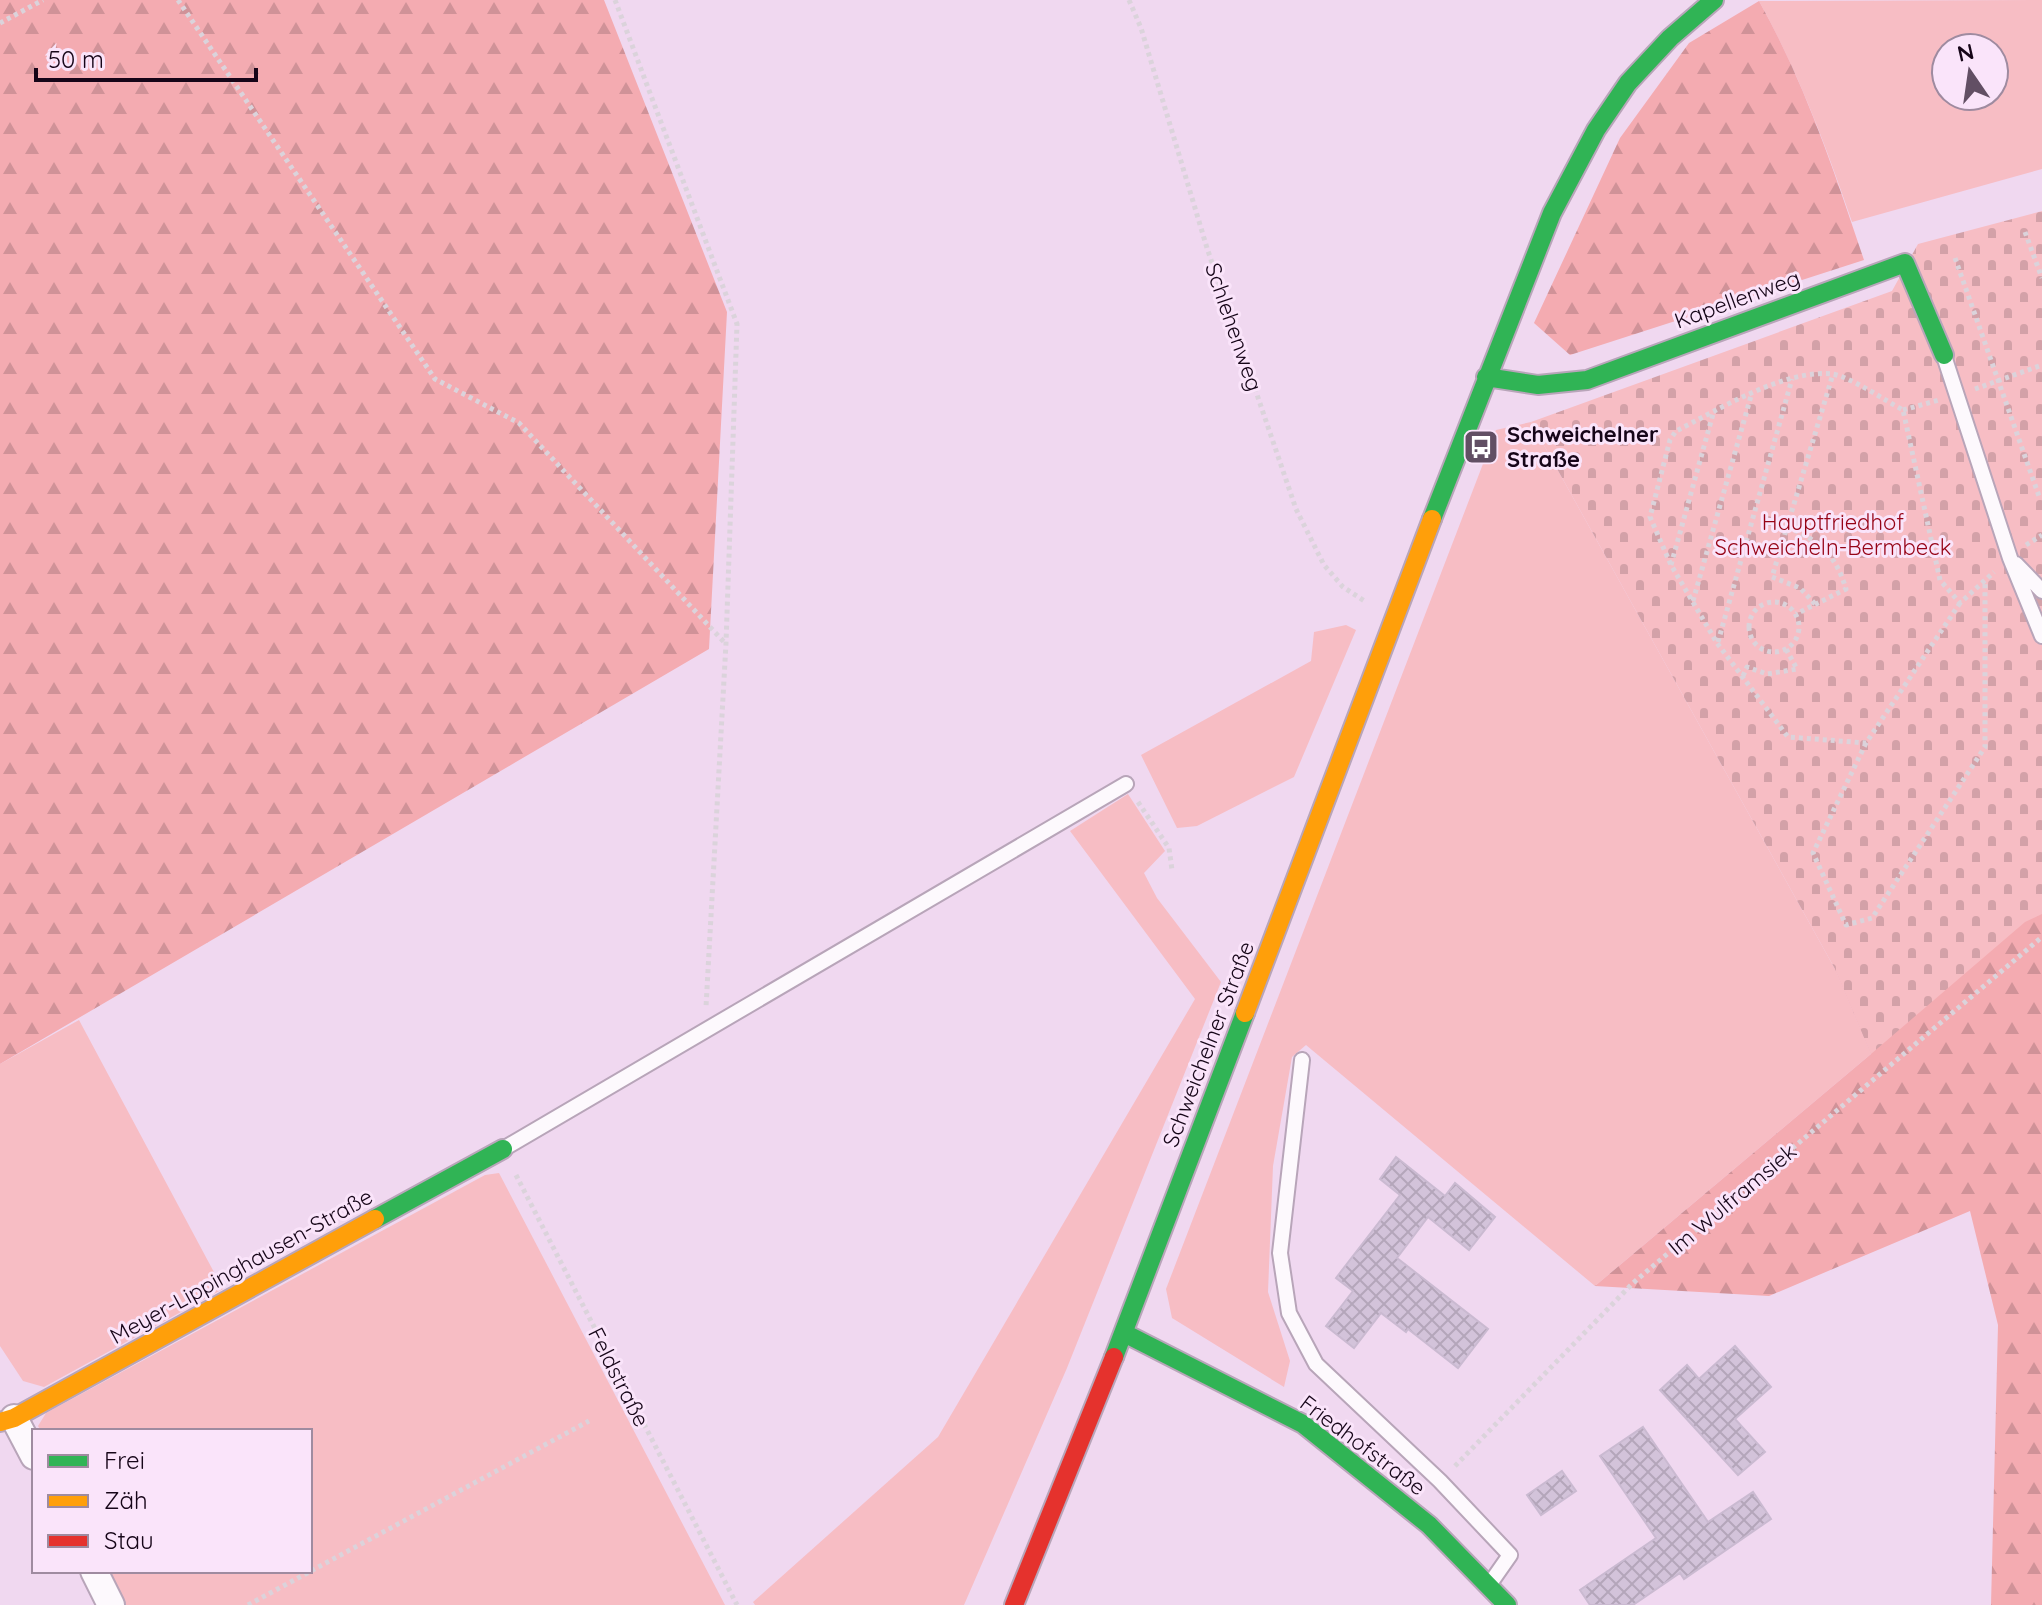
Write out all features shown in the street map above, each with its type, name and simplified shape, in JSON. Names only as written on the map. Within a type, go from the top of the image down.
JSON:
[{"type":"street","name":"Schweichelner Straße","points":[[1014,1605],[1124,1333],[1486,377],[1552,213],[1596,130],[1628,83],[1670,38],[1714,0]]},
{"type":"street","name":"Kapellenweg","points":[[1486,377],[1538,385],[1587,380],[1905,263],[1944,355]]},
{"type":"street","name":"Meyer-Lippinghausen-Straße","points":[[7,1420],[503,1149]]},
{"type":"street","name":"Friedhofstraße","points":[[1124,1333],[1303,1424],[1429,1525],[1507,1605]]},
{"type":"street","points":[[7,1420],[32,1453]]},
{"type":"street","points":[[95,1573],[111,1605]]},
{"type":"lane","points":[[1944,355],[2010,558],[2042,636]]},
{"type":"lane","points":[[2010,558],[2042,591]]},
{"type":"lane","points":[[503,1149],[1126,784]]},
{"type":"lane","points":[[1302,1060],[1280,1253],[1289,1313],[1316,1364],[1440,1481],[1510,1555],[1489,1586]]},
{"type":"path","points":[[0,23],[43,0]]},
{"type":"path","points":[[178,0],[435,379],[519,423],[726,643]]},
{"type":"path","points":[[615,0],[737,324],[726,643],[704,1032]]},
{"type":"path","name":"Schlehenweg","points":[[1129,0],[1141,28],[1207,248],[1296,509],[1324,565],[1343,587],[1395,618]]},
{"type":"path","points":[[2025,232],[2042,278]]},
{"type":"path","points":[[1955,258],[2040,499]]},
{"type":"path","points":[[1866,743],[1788,737],[1717,643],[1671,565],[1650,517],[1670,440],[1676,431],[1792,379],[1833,374],[1903,410],[2042,365]]},
{"type":"path","points":[[1815,604],[1800,588],[1772,577],[1833,374]]},
{"type":"path","points":[[1717,643],[1792,379]]},
{"type":"path","points":[[1693,601],[1751,395]]},
{"type":"path","points":[[1903,410],[1940,580],[1960,603]]},
{"type":"path","points":[[1671,565],[1713,413]]},
{"type":"path","points":[[1787,527],[1809,536],[1829,551],[1846,589],[1796,614]]},
{"type":"path","points":[[1985,580],[1985,747],[1872,918],[1846,925],[1813,853],[1866,743],[1960,603],[1985,580],[2010,558]]},
{"type":"path","points":[[1783,603],[1796,614],[1799,630],[1786,649],[1770,652],[1756,645],[1749,621],[1758,606],[1783,603]]},
{"type":"path","points":[[1743,676],[1747,667],[1767,674],[1797,669],[1786,649]]},
{"type":"path","points":[[1126,784],[1169,848],[1172,870]]},
{"type":"path","name":"Im Wulframsiek","points":[[1440,1481],[1633,1283],[2042,937]]},
{"type":"path","name":"Feldstraße","points":[[503,1149],[737,1605]]},
{"type":"path","points":[[312,1570],[589,1421]]},
{"type":"path","points":[[248,1605],[307,1573]]},
{"type":"green space","points":[[0,0],[604,0],[727,312],[709,649],[0,1064]]},
{"type":"green space","points":[[2042,0],[2042,169],[1852,222],[1786,54],[1759,1]]},
{"type":"green space","points":[[1759,1],[1805,96],[1864,260],[1570,355],[1534,323],[1620,138],[1689,43]]},
{"type":"green space","name":"Hauptfriedhof Schweicheln-Bermbeck","points":[[2042,211],[2042,914],[2025,922],[1871,1054],[1835,969],[1531,422],[1892,291],[1918,244]]},
{"type":"green space","points":[[1531,422],[1835,969],[1871,1054],[1595,1286],[1306,1045],[1292,1057],[1273,1166],[1268,1292],[1290,1361],[1284,1387],[1172,1318],[1166,1289],[1496,430]]},
{"type":"green space","points":[[1346,625],[1356,630],[1294,777],[1197,826],[1177,828],[1141,755],[1311,661],[1314,632]]},
{"type":"green space","points":[[2042,629],[2042,1605],[1991,1605],[1998,1325],[1970,1211],[1769,1296],[1595,1286],[1871,1054],[1835,969]]},
{"type":"green space","points":[[1128,794],[1165,851],[1144,873],[1157,898],[1221,982],[1067,1368],[964,1605],[755,1605],[753,1602],[938,1437],[1195,999],[1070,831]]},
{"type":"green space","points":[[79,1020],[223,1289],[44,1387],[23,1381],[0,1346],[0,1064]]},
{"type":"green space","points":[[499,1173],[725,1605],[126,1605],[111,1573],[312,1573],[312,1429],[40,1429],[38,1426],[46,1413],[485,1175]]},
{"type":"building","points":[[1396,1157],[1445,1196],[1455,1183],[1495,1217],[1469,1250],[1428,1217],[1397,1258],[1488,1329],[1458,1368],[1408,1329],[1406,1332],[1381,1313],[1354,1348],[1326,1326],[1353,1291],[1336,1278],[1400,1195],[1380,1179]]},
{"type":"building","points":[[1735,1346],[1771,1387],[1735,1419],[1765,1452],[1738,1475],[1660,1390],[1687,1365],[1699,1379]]},
{"type":"building","points":[[1643,1427],[1708,1522],[1753,1492],[1771,1519],[1684,1579],[1680,1573],[1633,1605],[1590,1605],[1580,1590],[1656,1538],[1600,1456]]},
{"type":"building","points":[[1562,1471],[1576,1491],[1541,1515],[1527,1495]]},
{"type":"traffic: fast","points":[[1432,519],[1552,213],[1596,130],[1628,83],[1670,38],[1714,0]]},
{"type":"traffic: fast","points":[[1486,377],[1538,385],[1587,380],[1905,263],[1944,355]]},
{"type":"traffic: fast","points":[[1114,1357],[1245,1013]]},
{"type":"traffic: fast","points":[[375,1219],[503,1149]]},
{"type":"traffic: fast","points":[[1124,1333],[1303,1424],[1429,1525],[1507,1605]]},
{"type":"traffic: slow","points":[[1245,1013],[1432,519]]},
{"type":"traffic: slow","points":[[0,1422],[14,1418],[375,1219]]},
{"type":"traffic: jam","points":[[1014,1605],[1114,1357]]},
{"type":"place","name":"Schweichelner Straße","points":[[1481,447]]}]
